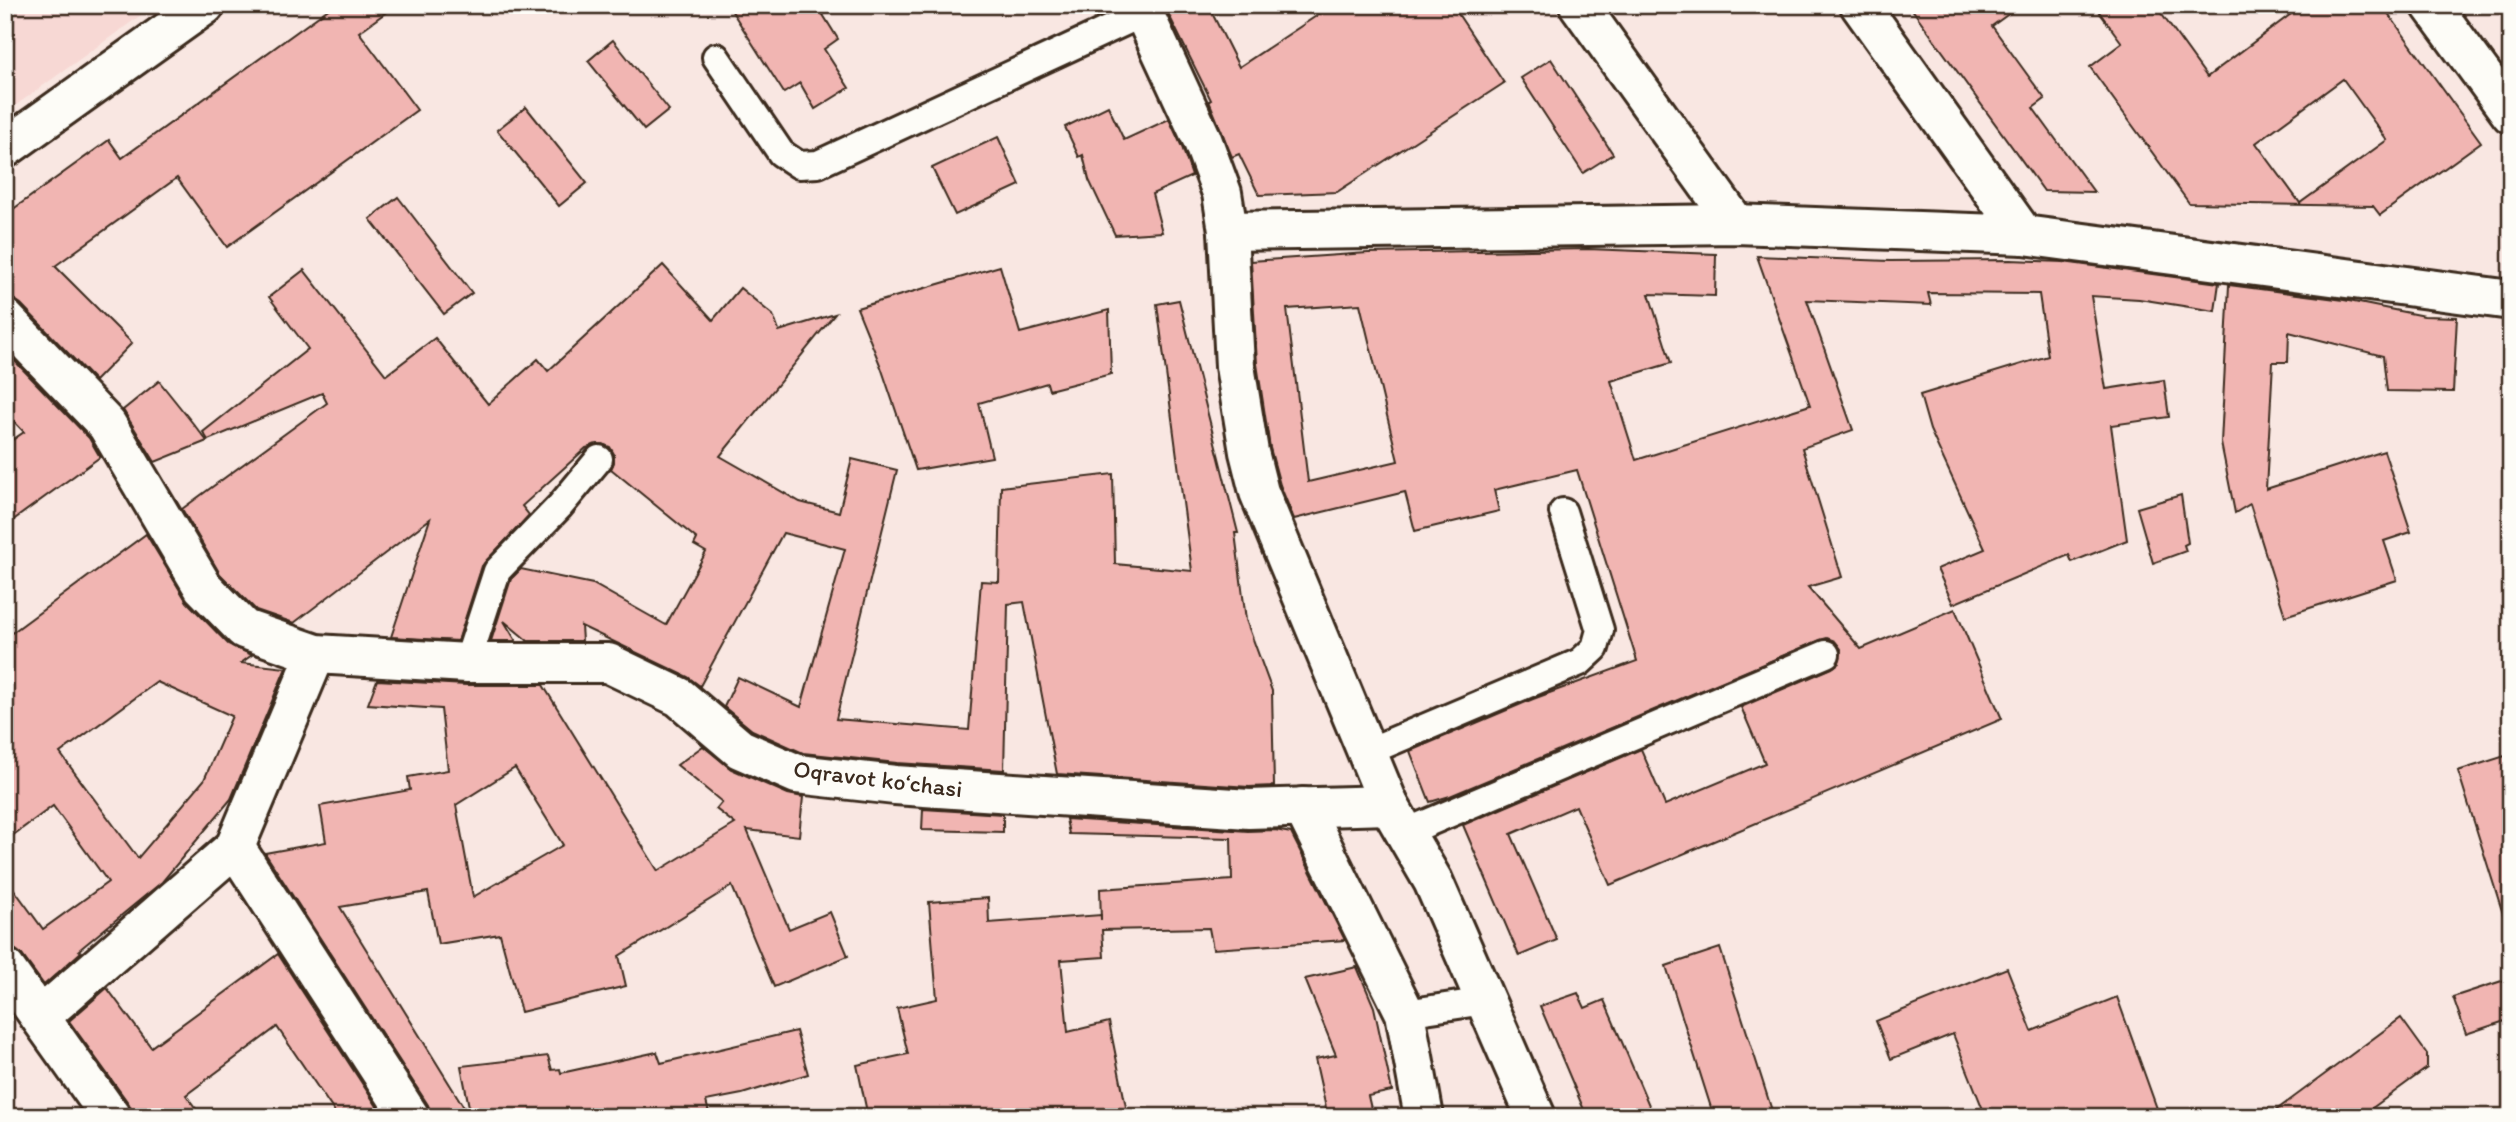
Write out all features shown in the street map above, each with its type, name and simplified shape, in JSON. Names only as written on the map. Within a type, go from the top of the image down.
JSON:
[{"type":"street","points":[[5,148],[205,5]]},
{"type":"street","points":[[1579,5],[1736,224]]},
{"type":"street","points":[[1860,5],[2024,234]]},
{"type":"street","points":[[2431,5],[2511,114]]},
{"type":"street","points":[[1142,9],[1202,139],[1222,193],[1228,231],[1235,366],[1249,452],[1259,492],[1367,752],[1398,818],[1433,881],[1536,1117]]},
{"type":"street","points":[[1228,231],[1736,224],[2024,234],[2510,301]]},
{"type":"street","name":"Oqravot koʻchasi","points":[[5,319],[107,425],[203,587],[244,629],[316,654],[467,663],[608,663],[679,697],[740,749],[797,775],[895,785],[1235,808],[1303,807],[1398,818]]},
{"type":"street","points":[[40,1017],[235,847],[316,654]]},
{"type":"street","points":[[1303,807],[1405,1013],[1424,1117]]},
{"type":"street","points":[[235,847],[410,1117]]},
{"type":"street","points":[[5,968],[111,1117]]},
{"type":"lane","points":[[716,57],[781,153],[799,165],[818,164],[1142,9]]},
{"type":"lane","points":[[467,663],[497,571],[560,506],[599,459]]},
{"type":"lane","points":[[1367,752],[1580,662],[1595,648],[1600,630],[1563,512]]},
{"type":"lane","points":[[1398,818],[1826,654]]},
{"type":"lane","points":[[1405,1013],[1485,1001]]},
{"type":"shaded area","points":[[5,5],[155,5],[5,113]]},
{"type":"building","points":[[334,5],[396,5],[359,32],[417,110],[227,247],[177,178],[55,266],[132,343],[95,381],[21,304],[12,298],[5,298],[5,215],[109,140],[122,158]]},
{"type":"building","points":[[728,5],[817,5],[838,39],[824,49],[849,88],[815,109],[800,83],[784,93]]},
{"type":"building","points":[[1164,5],[1208,5],[1239,67],[1333,5],[1452,5],[1504,83],[1337,192],[1259,195],[1239,154],[1232,157],[1209,101],[1211,100]]},
{"type":"building","points":[[1909,5],[2021,5],[1992,26],[2045,99],[2033,108],[2094,192],[2044,191]]},
{"type":"building","points":[[2094,5],[2155,5],[2207,77],[2303,5],[2382,5],[2481,142],[2380,215],[2373,206],[2189,203],[2090,67],[2122,43]],"holes":[[[2343,79],[2387,140],[2300,203],[2256,143]]]},
{"type":"building","points":[[613,40],[669,110],[644,130],[588,61]]},
{"type":"building","points":[[1551,59],[1613,154],[1583,173],[1521,78]]},
{"type":"building","points":[[1108,106],[1124,140],[1169,119],[1182,147],[1192,176],[1152,194],[1162,232],[1115,235],[1089,180],[1083,155],[1079,157],[1065,127]]},
{"type":"building","points":[[526,107],[587,183],[559,206],[497,130]]},
{"type":"building","points":[[998,137],[1020,185],[955,215],[932,168]]},
{"type":"building","points":[[398,197],[472,293],[444,314],[370,219]]},
{"type":"building","points":[[1588,249],[1716,254],[1715,296],[1649,294],[1671,363],[1611,381],[1636,460],[1810,405],[1757,256],[1890,261],[2063,262],[2219,283],[2215,311],[2139,299],[2091,296],[2106,389],[2164,380],[2169,417],[2111,425],[2127,540],[2072,562],[2069,555],[1953,604],[1937,569],[1985,549],[1930,430],[1920,395],[2048,356],[2039,294],[1928,293],[1931,305],[1807,300],[1853,430],[1802,448],[1842,577],[1808,587],[1861,649],[1955,609],[2002,719],[1610,885],[1576,806],[1511,834],[1557,940],[1519,956],[1463,825],[1641,749],[1665,805],[1765,763],[1741,707],[1832,668],[1839,663],[1841,649],[1835,641],[1827,638],[1820,640],[1450,796],[1430,802],[1410,751],[1533,699],[1637,661],[1577,470],[1494,490],[1499,511],[1415,531],[1405,492],[1294,519],[1280,485],[1270,448],[1257,364],[1251,261],[1368,253]],"holes":[[[1360,304],[1398,461],[1308,482],[1287,309]]]},
{"type":"building","points":[[663,265],[713,320],[740,288],[773,315],[779,331],[835,314],[720,456],[800,502],[839,512],[852,459],[897,470],[836,719],[969,730],[981,581],[999,582],[1001,487],[1113,474],[1115,564],[1192,571],[1157,304],[1179,300],[1238,533],[1235,533],[1246,620],[1272,691],[1274,786],[1249,787],[1057,774],[1024,602],[1008,604],[1004,770],[803,753],[752,730],[724,707],[738,677],[801,707],[845,549],[783,533],[700,686],[688,677],[581,626],[582,641],[528,641],[504,621],[516,641],[491,641],[511,579],[521,569],[593,584],[666,625],[706,552],[694,545],[697,539],[611,469],[614,454],[610,447],[602,444],[586,448],[522,506],[529,515],[482,566],[458,641],[391,637],[430,519],[294,623],[256,610],[220,574],[182,509],[327,403],[322,393],[208,440],[203,432],[308,349],[269,297],[304,270],[386,375],[435,338],[488,404],[538,359],[548,371]]},
{"type":"building","points":[[1000,266],[1020,333],[1109,310],[1111,374],[1049,390],[1047,383],[979,403],[992,457],[916,470],[881,367],[857,308]]},
{"type":"building","points":[[2229,285],[2344,300],[2424,316],[2457,317],[2453,392],[2387,391],[2383,356],[2289,332],[2288,362],[2273,362],[2266,489],[2384,451],[2411,532],[2384,541],[2397,580],[2285,616],[2250,504],[2235,513],[2221,443]]},
{"type":"building","points":[[5,351],[89,438],[100,457],[5,526],[5,445],[24,432],[5,412]]},
{"type":"building","points":[[159,381],[207,441],[155,462],[123,410]]},
{"type":"building","points":[[2181,495],[2188,543],[2184,545],[2186,551],[2153,563],[2137,508]]},
{"type":"building","points":[[146,534],[187,602],[228,644],[252,655],[241,663],[286,668],[231,799],[162,882],[79,950],[81,952],[44,985],[22,955],[5,945],[5,877],[43,929],[108,882],[53,806],[5,841],[5,638]],"holes":[[[157,682],[232,716],[204,780],[138,858],[60,753]]]},
{"type":"building","points":[[377,680],[466,685],[543,685],[658,871],[735,824],[716,809],[722,802],[677,765],[703,746],[731,769],[788,794],[803,797],[799,836],[747,830],[789,929],[830,912],[848,956],[774,987],[732,886],[619,956],[626,986],[521,1012],[500,934],[438,944],[428,892],[340,907],[470,1117],[432,1117],[428,1105],[265,853],[326,842],[320,806],[410,790],[408,777],[448,770],[441,709],[368,704]],"holes":[[[515,768],[563,845],[473,897],[456,805]]]},
{"type":"building","points":[[2511,754],[2511,913],[2503,914],[2458,771]]},
{"type":"building","points":[[923,809],[1003,814],[1003,832],[922,830]]},
{"type":"building","points":[[1066,819],[1291,833],[1345,940],[1213,949],[1209,928],[1102,930],[1104,957],[1061,960],[1068,1032],[1109,1022],[1128,1117],[868,1117],[857,1065],[908,1054],[897,1008],[937,999],[929,902],[988,898],[989,923],[1101,915],[1100,889],[1232,880],[1231,838],[1069,834]]},
{"type":"building","points":[[1720,948],[1774,1117],[1714,1117],[1666,966]]},
{"type":"building","points":[[278,954],[380,1111],[371,1117],[338,1117],[277,1027],[186,1095],[202,1117],[133,1117],[129,1104],[69,1021],[107,988],[151,1047]]},
{"type":"building","points":[[1357,967],[1374,1007],[1392,1091],[1368,1096],[1373,1117],[1328,1117],[1315,1059],[1336,1055],[1305,979]]},
{"type":"building","points":[[2007,968],[2032,1031],[2117,997],[2160,1117],[1986,1117],[1953,1034],[1891,1059],[1876,1021]]},
{"type":"building","points":[[2511,978],[2511,1019],[2466,1034],[2453,997]]},
{"type":"building","points":[[1578,993],[1585,1008],[1604,1000],[1654,1117],[1587,1117],[1540,1006]]},
{"type":"building","points":[[2401,1018],[2427,1054],[2427,1068],[2360,1117],[2267,1117]]},
{"type":"building","points":[[796,1031],[808,1074],[742,1094],[706,1101],[710,1117],[471,1117],[461,1066],[548,1056],[552,1070],[560,1069],[561,1073],[657,1052],[661,1063]]}]
